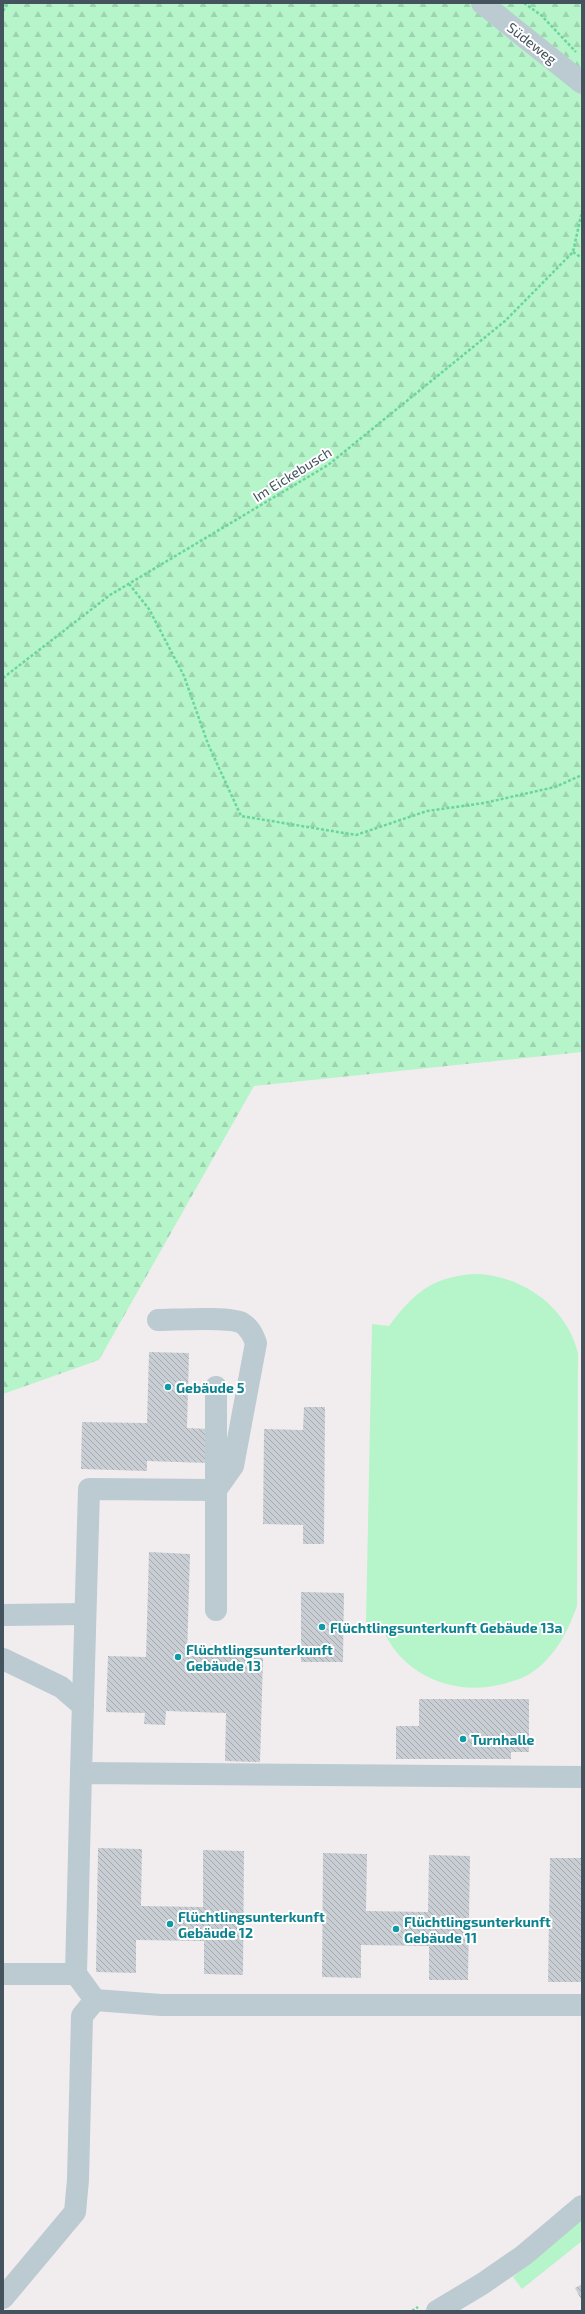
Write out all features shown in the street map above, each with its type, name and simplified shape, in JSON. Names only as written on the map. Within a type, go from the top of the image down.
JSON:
[{"type":"street","name":"Südeweg","points":[[482,3],[582,82]]},
{"type":"street","points":[[158,1320],[228,1320],[241,1323],[251,1332],[256,1343],[233,1466],[216,1490]]},
{"type":"street","points":[[216,1387],[216,1610]]},
{"type":"street","points":[[216,1490],[88,1489],[76,1974],[95,2000],[161,2005],[582,2005]]},
{"type":"street","points":[[3,1615],[85,1614]]},
{"type":"street","points":[[3,1659],[61,1687],[83,1706]]},
{"type":"street","points":[[81,1773],[582,1777]]},
{"type":"street","points":[[3,1974],[76,1974]]},
{"type":"street","points":[[3,2298],[75,2212],[78,2180],[82,2016],[95,2000]]},
{"type":"street","points":[[437,2311],[482,2284],[524,2255],[582,2206]]},
{"type":"path","points":[[3,11],[8,3]]},
{"type":"path","points":[[524,3],[541,15],[577,53]]},
{"type":"path","points":[[582,211],[573,252],[582,258]]},
{"type":"path","name":"Im Eickebusch","points":[[3,678],[110,595],[328,466],[504,321],[573,252]]},
{"type":"path","points":[[129,584],[149,609],[184,676],[208,744],[241,816],[356,836],[427,811],[484,804],[555,788],[582,775]]},
{"type":"green space","points":[[3,3],[582,3],[582,1052],[254,1086],[99,1360],[3,1394]]},
{"type":"green space","points":[[479,1274],[496,1276],[512,1281],[528,1288],[542,1298],[554,1309],[564,1322],[578,1353],[577,1606],[570,1624],[555,1650],[542,1665],[534,1671],[523,1677],[503,1684],[484,1687],[466,1687],[447,1684],[430,1678],[415,1669],[401,1657],[390,1642],[381,1625],[366,1623],[372,1324],[389,1326],[408,1303],[427,1287],[450,1278]]},
{"type":"green space","points":[[582,2219],[582,2241],[522,2289],[513,2277]]},
{"type":"building","name":"Gebäude 5","points":[[149,1352],[189,1353],[187,1428],[209,1429],[208,1463],[147,1461],[147,1471],[81,1469],[82,1422],[147,1423]]},
{"type":"building","points":[[304,1407],[325,1407],[324,1544],[303,1544],[303,1525],[263,1524],[264,1429],[303,1430]]},
{"type":"building","name":"Flüchtlingsunterkunft Gebäude 13","points":[[149,1552],[190,1554],[187,1656],[263,1658],[260,1762],[225,1761],[226,1713],[166,1711],[165,1725],[144,1724],[145,1713],[106,1712],[108,1656],[146,1657]]},
{"type":"building","name":"Flüchtlingsunterkunft Gebäude 13a","points":[[301,1592],[344,1593],[343,1662],[301,1662]]},
{"type":"building","name":"Turnhalle","points":[[419,1699],[529,1699],[529,1752],[511,1752],[511,1759],[396,1759],[396,1726],[419,1726]]},
{"type":"building","name":"Flüchtlingsunterkunft Gebäude 12","points":[[98,1848],[142,1849],[141,1906],[203,1907],[203,1850],[244,1851],[243,1975],[204,1974],[204,1941],[136,1940],[136,1973],[96,1972]]},
{"type":"building","name":"Flüchtlingsunterkunft Gebäude 11","points":[[323,1853],[367,1854],[366,1911],[428,1912],[429,1855],[470,1856],[468,1980],[429,1980],[429,1946],[361,1945],[361,1978],[322,1977]]},
{"type":"building","points":[[550,1858],[582,1858],[582,1982],[548,1982]]},
{"type":"building","points":[[582,2284],[582,2301],[575,2288]]},
{"type":"place","name":"Gebäude 5","points":[[168,1387]]},
{"type":"place","name":"Flüchtlingsunterkunft Gebäude 13a","points":[[322,1627]]},
{"type":"place","name":"Flüchtlingsunterkunft Gebäude 13","points":[[178,1657]]},
{"type":"place","name":"Turnhalle","points":[[463,1739]]},
{"type":"place","name":"Flüchtlingsunterkunft Gebäude 12","points":[[170,1924]]},
{"type":"place","name":"Flüchtlingsunterkunft Gebäude 11","points":[[396,1929]]}]
